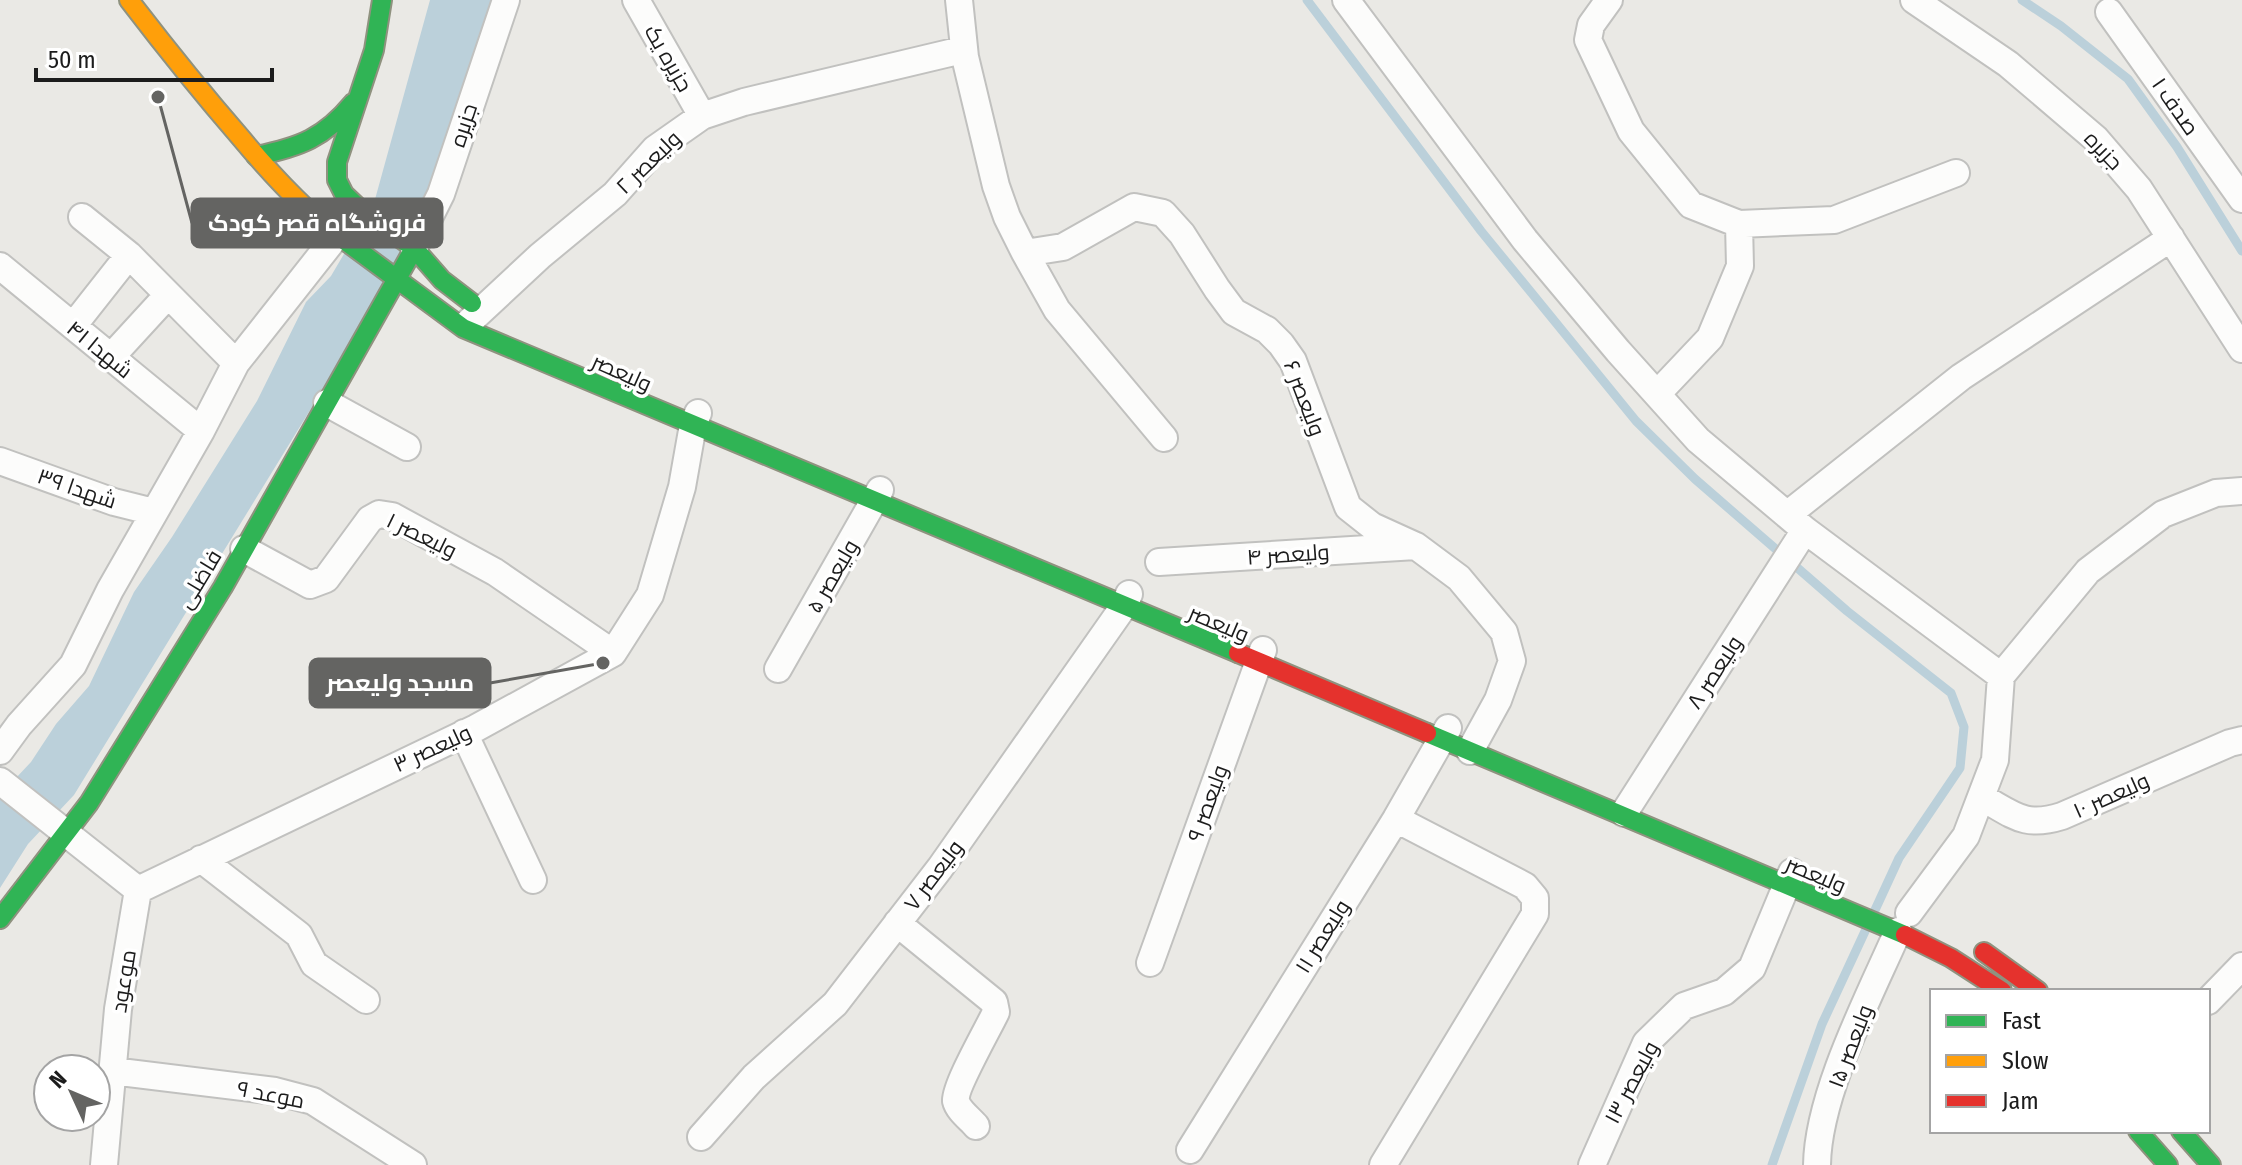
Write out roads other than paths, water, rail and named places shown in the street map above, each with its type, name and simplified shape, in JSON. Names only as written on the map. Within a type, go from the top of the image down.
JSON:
[{"type":"main road","points":[[129,0],[256,156],[320,222],[342,238]]},
{"type":"main road","points":[[382,0],[374,50],[337,162],[337,180],[344,194],[364,213],[411,246],[442,280],[488,312]]},
{"type":"main road","points":[[256,156],[315,140],[337,124],[359,94]]},
{"type":"main road","name":"ولیعصر","points":[[342,238],[463,328],[699,411],[1481,741],[1632,800],[1793,870],[1851,911],[1900,917],[1999,989]]},
{"type":"main road","name":"فاضلی","points":[[0,919],[89,803],[244,549],[411,246]]},
{"type":"main road","points":[[1971,945],[2035,989]]},
{"type":"main road","points":[[2140,1133],[2168,1165]]},
{"type":"main road","points":[[2183,1133],[2211,1165]]},
{"type":"street","name":"جزیره","points":[[411,246],[441,194],[506,0]]},
{"type":"street","name":"جزیره یک","points":[[636,0],[702,116]]},
{"type":"street","points":[[959,0],[965,57],[996,186],[1007,217],[1057,310],[1164,438]]},
{"type":"street","points":[[1346,0],[1525,240],[1698,440],[1797,529],[2001,676]]},
{"type":"street","points":[[1609,0],[1591,25],[1588,40],[1631,131],[1691,205],[1739,224],[1834,220],[1956,173]]},
{"type":"street","name":"جزیره","points":[[1914,0],[2008,64],[2096,139],[2139,189],[2242,349]]},
{"type":"street","name":"صدف ۱","points":[[2109,12],[2242,199]]},
{"type":"street","name":"ولیعصر ۲","points":[[463,328],[488,312],[615,194],[655,149],[702,116],[744,102],[958,51],[965,57]]},
{"type":"street","name":"ولیعصر ۶","points":[[1025,253],[1063,247],[1134,207],[1163,213],[1182,234],[1234,312],[1267,330],[1293,361],[1348,507],[1372,526],[1416,546],[1459,578],[1504,632],[1512,661],[1481,741]]},
{"type":"street","points":[[82,217],[129,255],[236,363]]},
{"type":"street","points":[[1657,394],[1710,338],[1740,266],[1739,224]]},
{"type":"street","points":[[0,751],[73,665],[110,590],[236,363],[342,238]]},
{"type":"street","name":"ولیعصر ۸","points":[[1632,800],[1775,577],[1797,529],[1961,377],[2171,238]]},
{"type":"street","points":[[73,326],[129,255]]},
{"type":"street","name":"شهدا ۴۱","points":[[0,266],[201,431]]},
{"type":"street","points":[[111,357],[167,296]]},
{"type":"street","points":[[327,403],[407,447]]},
{"type":"street","name":"ولیعصر ۳","points":[[138,890],[464,733],[613,653],[650,595],[682,487],[699,411]]},
{"type":"street","name":"شهدا ۳۹","points":[[0,461],[114,502],[154,512]]},
{"type":"street","name":"ولیعصر ۵","points":[[778,669],[881,487]]},
{"type":"street","points":[[1900,917],[1966,836],[1995,760],[2001,676],[2088,571],[2163,514],[2216,493],[2242,491]]},
{"type":"street","name":"ولیعصر ۱","points":[[244,549],[310,585],[320,584],[370,519],[379,514],[392,516],[495,572],[613,653]]},
{"type":"street","name":"ولیعصر ۴","points":[[1159,562],[1416,546]]},
{"type":"street","name":"ولیعصر ۷","points":[[701,1137],[754,1077],[835,1004],[940,868],[1129,591]]},
{"type":"street","name":"ولیعصر ۹","points":[[1150,963],[1264,648]]},
{"type":"street","name":"ولیعصر ۱۱","points":[[1190,1150],[1396,819],[1443,725]]},
{"type":"street","points":[[464,733],[533,880]]},
{"type":"street","name":"ولیعصر ۱۰","points":[[1981,797],[2025,820],[2041,823],[2242,740]]},
{"type":"street","points":[[0,781],[138,890]]},
{"type":"street","points":[[1383,1165],[1535,914],[1535,898],[1525,886],[1396,819]]},
{"type":"street","points":[[201,859],[299,935],[314,964],[366,1000]]},
{"type":"street","name":"ولیعصر ۱۳","points":[[1592,1165],[1646,1043],[1684,1006],[1724,992],[1752,968],[1793,870]]},
{"type":"street","name":"موعود","points":[[112,1071],[118,1009],[138,890]]},
{"type":"street","name":"ولیعصر ۱۵","points":[[1817,1165],[1817,1141],[1844,1054],[1900,917]]},
{"type":"street","points":[[897,923],[996,1006],[980,1047],[959,1083],[955,1098],[976,1126]]},
{"type":"street","points":[[2210,999],[2242,966]]},
{"type":"street","name":"موعد ۹","points":[[112,1071],[275,1091],[313,1101],[413,1165]]},
{"type":"street","name":"موعود","points":[[104,1165],[107,1133]]},
{"type":"water","points":[[430,0],[491,0],[476,55],[418,216],[366,319],[74,795],[28,844],[0,888],[0,795],[31,762],[56,724],[89,686],[134,592],[257,401],[306,302],[331,276],[374,203]]},
{"type":"waterway","points":[[1307,0],[1481,231],[1636,421],[1695,479],[1847,611],[1951,693],[1964,727],[1960,768],[1899,858],[1875,910]]},
{"type":"waterway","points":[[2022,0],[2061,26],[2128,79],[2177,147],[2242,251]]},
{"type":"waterway","points":[[1772,1165],[1822,1024],[1867,927]]},
{"type":"place","name":"فروشگاه قصر کودک","points":[[158,97]]},
{"type":"place","name":"مسجد ولیعصر","points":[[603,663]]}]
